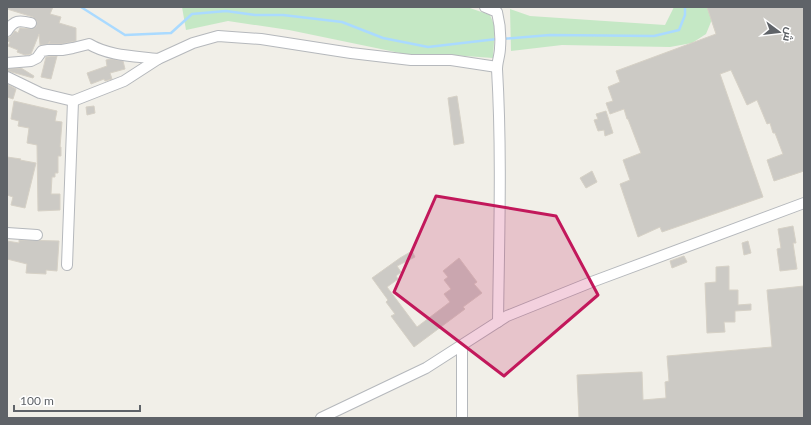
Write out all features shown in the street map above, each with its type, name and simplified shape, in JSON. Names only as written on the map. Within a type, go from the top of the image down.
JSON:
[{"type":"street","points":[[485,7],[497,12],[500,27],[500,48],[497,67],[500,98],[498,322]]},
{"type":"street","points":[[7,31],[12,23],[22,21],[31,23]]},
{"type":"street","points":[[7,77],[40,93],[73,101],[124,81],[158,59],[193,43],[218,36],[261,39],[351,53],[404,59],[451,60],[497,67]]},
{"type":"street","points":[[7,63],[31,61],[37,58],[42,51],[62,50],[88,44],[99,50],[158,59]]},
{"type":"street","points":[[67,265],[73,101]]},
{"type":"street","points":[[321,418],[426,368],[507,316],[589,283],[804,203]]},
{"type":"street","points":[[7,233],[37,235]]},
{"type":"street","points":[[462,346],[462,418]]},
{"type":"highlighted area","points":[[436,196],[556,216],[598,295],[504,376],[394,292]]},
{"type":"green space","points":[[182,7],[467,7],[490,15],[495,27],[493,58],[405,54],[289,30],[228,21],[186,30]]},
{"type":"green space","points":[[674,7],[710,7],[713,17],[706,34],[692,43],[670,47],[562,45],[511,51],[510,9],[530,16],[665,25]]},
{"type":"building","points":[[7,7],[53,7],[50,14],[61,17],[59,23],[76,28],[76,41],[61,44],[49,44],[50,41],[48,44],[40,45],[39,34],[31,54],[25,55],[17,52],[18,50],[8,46],[10,42],[7,41],[7,37],[10,37],[15,31],[18,33],[20,28],[33,29],[36,27],[37,21],[33,17],[7,9]]},
{"type":"building","points":[[707,7],[804,7],[804,171],[774,181],[767,160],[783,154],[770,123],[767,124],[757,100],[747,105],[731,70],[720,74],[763,197],[662,232],[660,227],[638,237],[620,184],[630,180],[623,160],[641,153],[624,109],[610,114],[606,103],[613,101],[608,87],[620,82],[616,71],[716,34]]},
{"type":"building","points":[[57,56],[51,79],[41,77],[46,57]]},
{"type":"building","points":[[111,59],[123,61],[125,69],[110,73],[112,79],[105,81],[104,79],[91,84],[87,73],[107,66],[106,60]]},
{"type":"building","points":[[21,68],[34,76],[33,78],[8,71],[8,69]]},
{"type":"building","points":[[7,84],[16,89],[13,99],[7,97]]},
{"type":"building","points":[[457,96],[464,143],[454,145],[448,98]]},
{"type":"building","points":[[14,101],[57,111],[55,121],[62,122],[60,147],[61,156],[58,156],[58,173],[55,173],[55,177],[52,177],[51,194],[60,194],[60,210],[38,211],[37,145],[27,143],[29,128],[18,126],[19,121],[11,119]]},
{"type":"building","points":[[94,106],[95,113],[87,115],[86,107]]},
{"type":"building","points":[[606,111],[613,133],[605,136],[604,130],[598,131],[594,120],[598,119],[596,114]]},
{"type":"building","points":[[7,157],[36,163],[25,208],[11,205],[13,197],[7,195]]},
{"type":"building","points":[[592,171],[597,182],[586,188],[580,178]]},
{"type":"building","points":[[793,226],[796,243],[793,243],[797,269],[780,271],[777,249],[781,248],[778,229]]},
{"type":"building","points":[[19,240],[59,241],[57,271],[46,270],[46,274],[26,273],[27,264],[7,259],[7,241],[19,243]]},
{"type":"building","points":[[748,241],[751,253],[744,255],[742,243]]},
{"type":"building","points":[[412,251],[415,257],[397,266],[401,272],[396,276],[398,279],[387,287],[417,327],[450,302],[444,294],[451,289],[444,280],[448,277],[443,271],[459,258],[477,282],[474,284],[482,293],[463,307],[465,309],[414,347],[391,316],[395,314],[386,302],[388,300],[372,278]]},
{"type":"building","points":[[684,256],[687,262],[672,268],[670,261]]},
{"type":"building","points":[[729,266],[729,290],[738,290],[738,305],[751,304],[751,310],[735,311],[735,322],[724,322],[725,332],[707,333],[705,283],[716,282],[716,267]]},
{"type":"building","points":[[804,286],[804,418],[579,418],[577,375],[642,372],[643,400],[666,398],[665,382],[669,381],[667,356],[772,347],[767,290]]},
{"type":"waterway","points":[[81,7],[125,35],[171,33],[192,14],[226,11],[255,15],[283,15],[342,22],[383,38],[428,47],[497,39]]},
{"type":"waterway","points":[[502,39],[550,35],[654,36],[679,30],[685,15],[685,7]]}]
